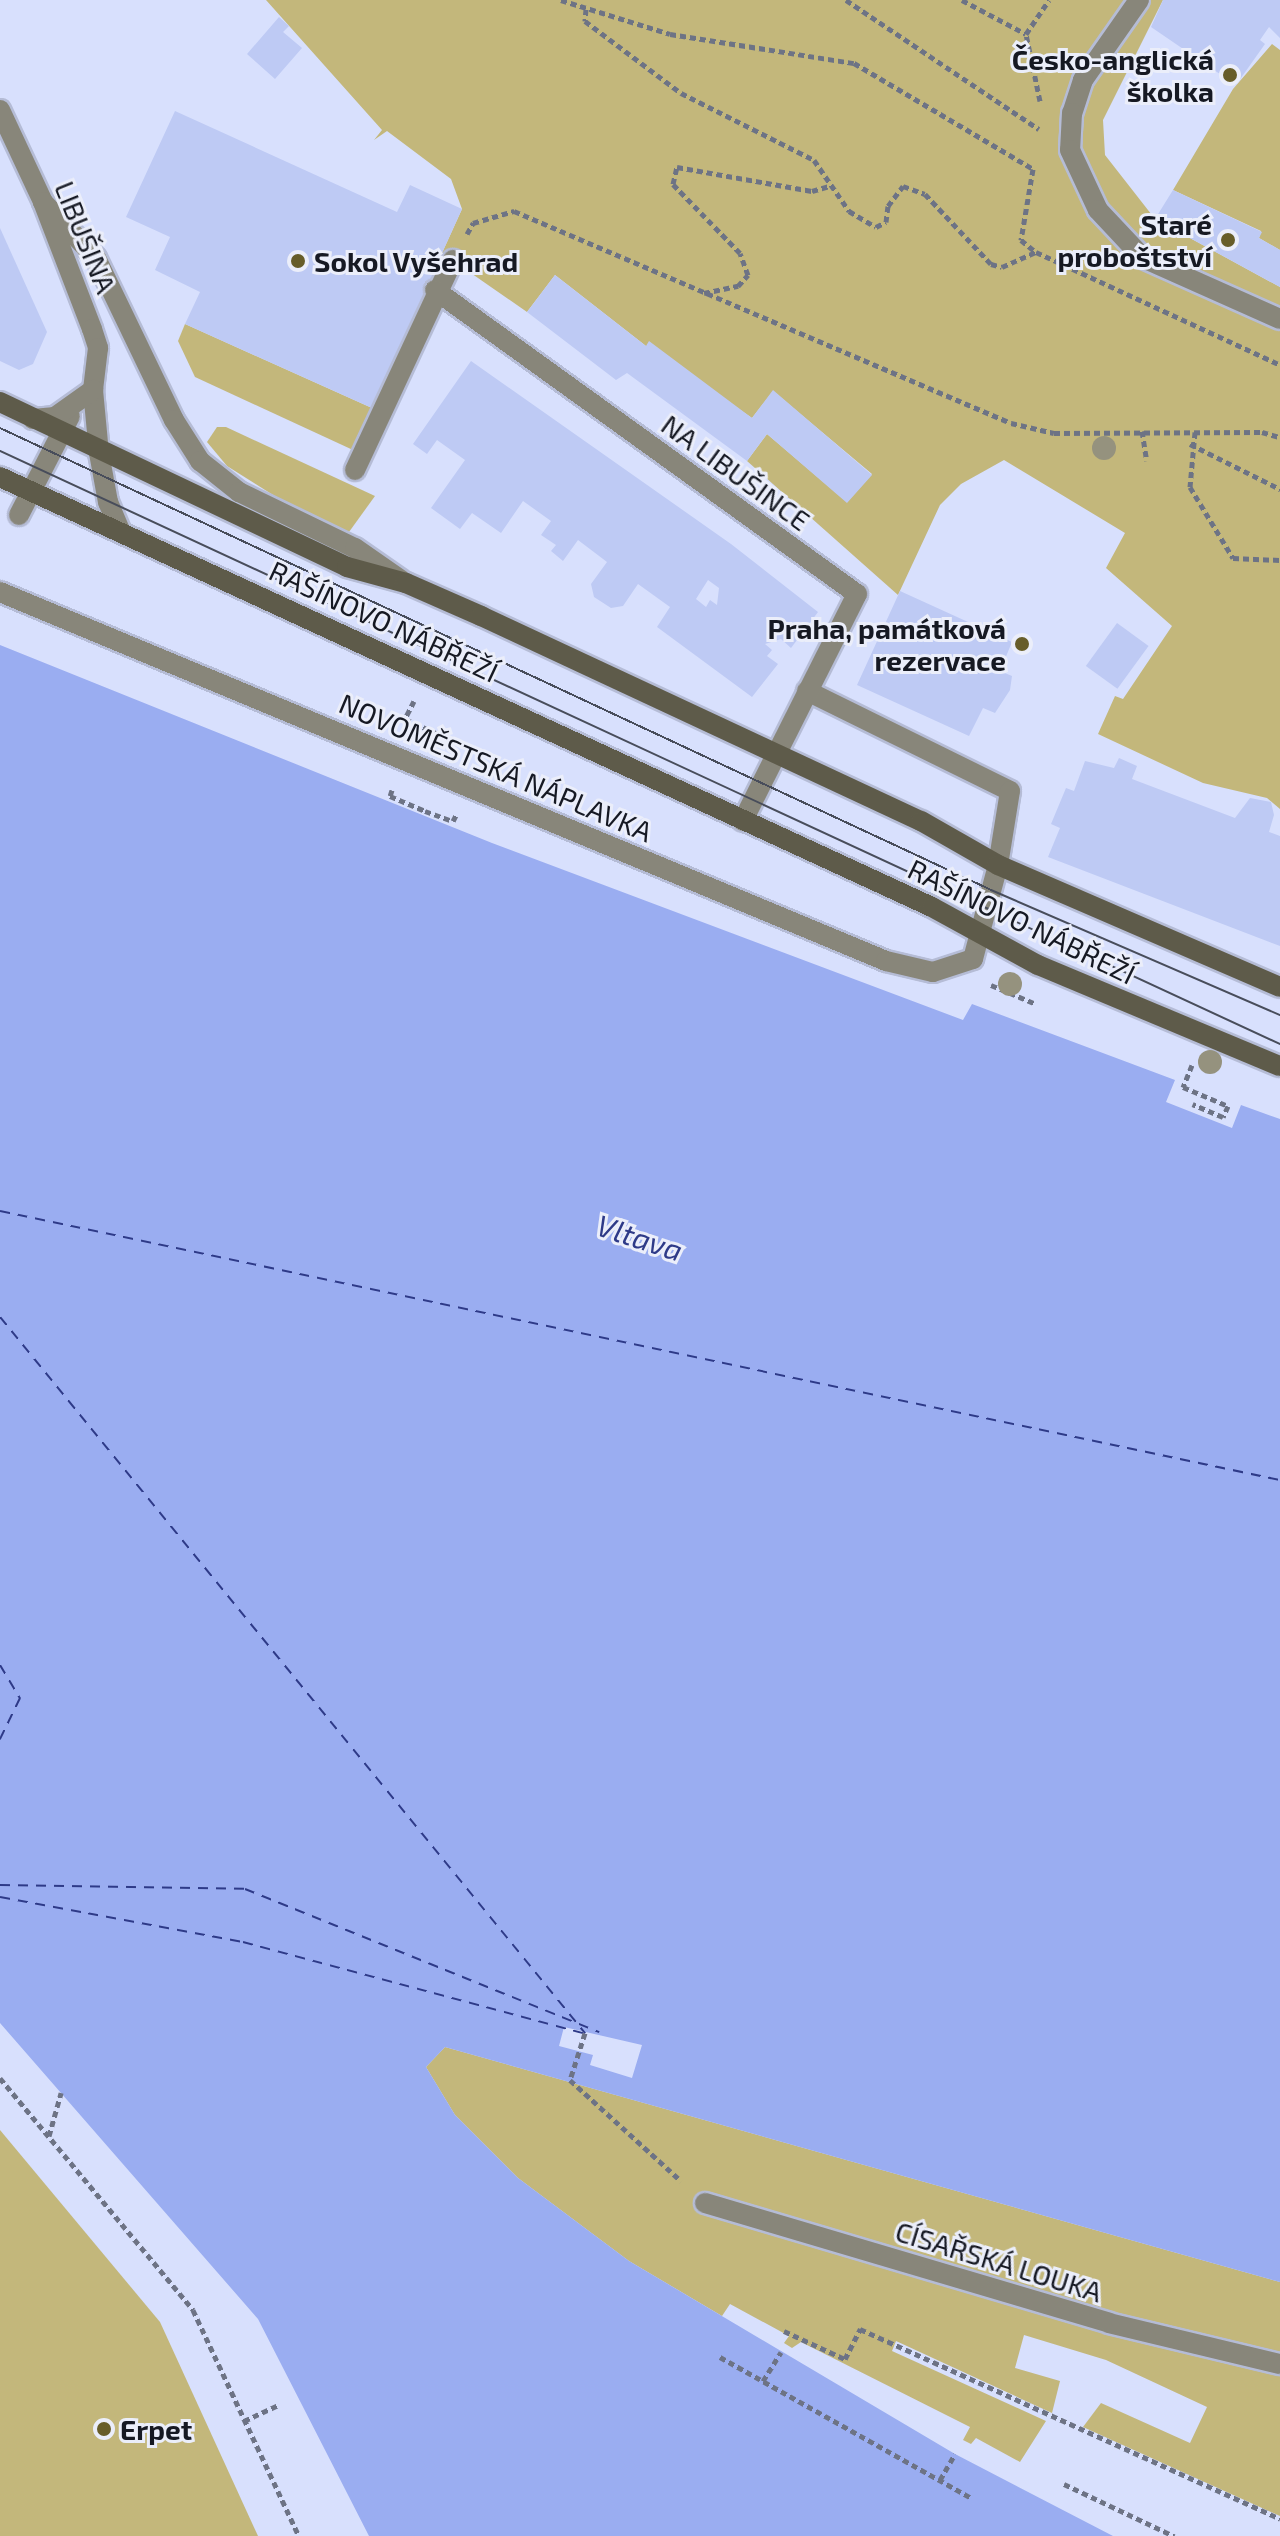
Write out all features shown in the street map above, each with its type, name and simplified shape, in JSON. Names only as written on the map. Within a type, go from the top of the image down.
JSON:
[{"type":"main road","name":"RAŠÍNOVO NÁBŘEŽÍ","points":[[0,402],[99,453],[347,567],[406,583],[921,821],[998,865],[1280,987]]},
{"type":"main road","name":"RAŠÍNOVO NÁBŘEŽÍ","points":[[0,477],[743,821],[1052,971],[1280,1066]]},
{"type":"street","points":[[1139,0],[1083,80],[1072,113],[1070,150],[1098,210],[1143,258],[1280,319]]},
{"type":"street","name":"LIBUŠINA","points":[[0,110],[43,202],[98,348],[85,396]]},
{"type":"street","name":"RAŠÍNOVO NÁBŘEŽÍ","points":[[43,202],[96,258],[174,420],[192,450],[218,478],[266,506],[355,548],[406,583]]},
{"type":"street","points":[[355,470],[435,290],[453,260]]},
{"type":"street","name":"NA LIBUŠINCE","points":[[435,290],[857,594],[773,754]]},
{"type":"street","points":[[33,419],[55,417],[85,396]]},
{"type":"street","points":[[19,515],[60,433],[85,396]]},
{"type":"street","points":[[85,396],[108,502],[121,532]]},
{"type":"street","name":"NOVOMĚSTSKÁ NÁPLAVKA","points":[[0,592],[886,961],[933,972],[973,959]]},
{"type":"street","name":"RAŠÍNOVO NÁBŘEŽÍ","points":[[807,691],[1010,791],[998,865],[973,959]]},
{"type":"street","points":[[743,821],[773,754]]},
{"type":"street","name":"CÍSAŘSKÁ LOUKA","points":[[705,2203],[1109,2323],[1280,2364]]},
{"type":"path","points":[[561,0],[670,34],[854,63],[1033,169],[1021,240],[1036,252],[1280,365]]},
{"type":"path","points":[[846,0],[1070,150]]},
{"type":"path","points":[[962,0],[1026,34]]},
{"type":"path","points":[[1049,0],[1026,34],[1037,96],[1070,150]]},
{"type":"path","points":[[586,9],[585,21],[681,93],[814,160],[849,211],[876,227],[886,222],[888,206],[903,186],[925,194],[991,264],[1002,267],[1036,252]]},
{"type":"path","points":[[703,293],[738,286],[748,275],[740,253],[673,184],[677,167],[812,191],[830,186]]},
{"type":"path","points":[[453,260],[473,223],[514,211],[1011,423],[1054,433],[1142,431],[1280,437]]},
{"type":"path","points":[[1142,431],[1147,461]]},
{"type":"path","points":[[1195,432],[1190,444],[1190,487],[1233,558],[1280,560]]},
{"type":"path","points":[[1190,444],[1280,489]]},
{"type":"path","points":[[418,694],[405,719],[455,741]]},
{"type":"path","points":[[401,801],[444,818]]},
{"type":"path","points":[[1192,1064],[1183,1087],[1228,1106],[1223,1117],[1193,1104]]},
{"type":"path","points":[[585,2033],[570,2080],[705,2203]]},
{"type":"path","points":[[0,2078],[193,2310],[299,2536]]},
{"type":"path","points":[[49,2137],[61,2093]]},
{"type":"path","points":[[784,2331],[845,2359],[860,2329],[1280,2519]]},
{"type":"path","points":[[763,2381],[781,2352]]},
{"type":"path","points":[[720,2357],[971,2498]]},
{"type":"path","points":[[244,2421],[279,2405]]},
{"type":"path","points":[[940,2480],[955,2454]]},
{"type":"path","points":[[1064,2484],[1174,2536]]},
{"type":"shaded area","points":[[266,0],[1163,0],[1103,120],[1105,155],[1155,219],[1280,287],[1280,809],[1267,798],[1203,783],[1098,734],[1115,696],[1123,699],[1172,626],[1106,568],[1125,533],[1004,460],[961,484],[940,505],[898,595],[747,461],[767,434],[847,502],[872,474],[773,391],[752,418],[646,346],[555,275],[527,312],[442,253],[462,209],[451,179],[387,131],[374,140],[382,130]]},
{"type":"shaded area","points":[[1272,44],[1280,50],[1280,250],[1259,238],[1261,231],[1173,190],[1233,89]]},
{"type":"shaded area","points":[[185,324],[372,408],[353,450],[195,377],[178,341]]},
{"type":"shaded area","points":[[217,427],[226,427],[375,496],[349,532],[292,507],[227,466],[207,442]]},
{"type":"shaded area","points":[[445,2047],[1280,2282],[1280,2516],[1083,2427],[1101,2403],[1190,2443],[1207,2407],[1106,2360],[1024,2335],[1015,2368],[1060,2381],[1052,2413],[896,2341],[892,2351],[1046,2421],[1020,2462],[976,2438],[971,2444],[963,2440],[970,2427],[801,2342],[792,2348],[784,2343],[789,2336],[730,2304],[722,2316],[629,2261],[518,2178],[455,2115],[426,2067]]},
{"type":"shaded area","name":"Erpet","points":[[0,2130],[160,2322],[258,2536],[0,2536]]},
{"type":"water","name":"Vltava","points":[[0,645],[492,843],[963,1020],[972,1004],[1175,1080],[1166,1102],[1232,1128],[1241,1105],[1280,1119],[1280,2282],[445,2047],[426,2067],[455,2115],[518,2178],[629,2261],[955,2454],[1113,2536],[369,2536],[258,2319],[0,2023]]},
{"type":"pier","points":[[564,2027],[642,2045],[632,2078],[590,2065],[593,2055],[559,2046]]},
{"type":"building","points":[[1163,0],[1280,0],[1280,38],[1269,27],[1260,40],[1265,44],[1236,85],[1151,27]]},
{"type":"building","points":[[279,17],[289,26],[283,32],[302,48],[275,79],[247,54]]},
{"type":"building","name":"Sokol Vyšehrad","points":[[175,111],[397,212],[410,185],[462,209],[372,408],[185,324],[200,292],[155,270],[170,237],[126,217]]},
{"type":"building","name":"Staré proboštství","points":[[1173,190],[1262,232],[1259,238],[1280,250],[1280,287],[1155,219]]},
{"type":"building","points":[[0,228],[47,332],[33,364],[19,370],[0,361]]},
{"type":"building","points":[[555,275],[646,346],[649,341],[752,418],[773,390],[872,475],[847,503],[767,434],[747,461],[627,373],[616,380],[527,312]]},
{"type":"building","points":[[471,361],[731,544],[818,612],[791,648],[781,639],[765,644],[772,650],[767,656],[778,664],[752,697],[657,627],[670,607],[638,584],[623,606],[611,608],[594,597],[591,584],[607,562],[578,540],[563,561],[551,551],[556,545],[541,535],[551,521],[523,501],[501,533],[472,513],[460,529],[431,508],[465,460],[437,440],[427,454],[413,444]],"holes":[[[708,580],[719,588],[717,605],[710,600],[706,607],[696,599]]]},
{"type":"building","points":[[900,591],[1012,642],[1000,671],[1012,676],[1010,690],[995,713],[983,708],[969,736],[857,685]]},
{"type":"building","points":[[1117,623],[1149,646],[1117,689],[1086,666]]},
{"type":"building","points":[[1119,758],[1137,766],[1132,779],[1235,818],[1250,798],[1271,802],[1274,815],[1269,832],[1280,836],[1280,946],[1048,857],[1060,828],[1051,824],[1066,788],[1074,791],[1085,761],[1114,768]]},
{"type":"ferry route","points":[[0,1211],[1280,1480]]},
{"type":"ferry route","points":[[0,1317],[585,2033]]},
{"type":"ferry route","points":[[0,1665],[20,1698],[0,1739]]},
{"type":"ferry route","points":[[0,1885],[245,1889],[599,2032]]},
{"type":"ferry route","points":[[0,1897],[243,1942],[583,2033]]},
{"type":"tram line","points":[[0,428],[991,890],[1280,1015]]},
{"type":"tram line","points":[[0,451],[1280,1044]]},
{"type":"place","name":"Česko-anglická školka","points":[[1230,75]]},
{"type":"place","name":"Staré proboštství","points":[[1228,240]]},
{"type":"place","name":"Sokol Vyšehrad","points":[[298,261]]},
{"type":"place","name":"Praha, památková rezervace","points":[[1022,644]]},
{"type":"place","name":"Erpet","points":[[104,2429]]}]
